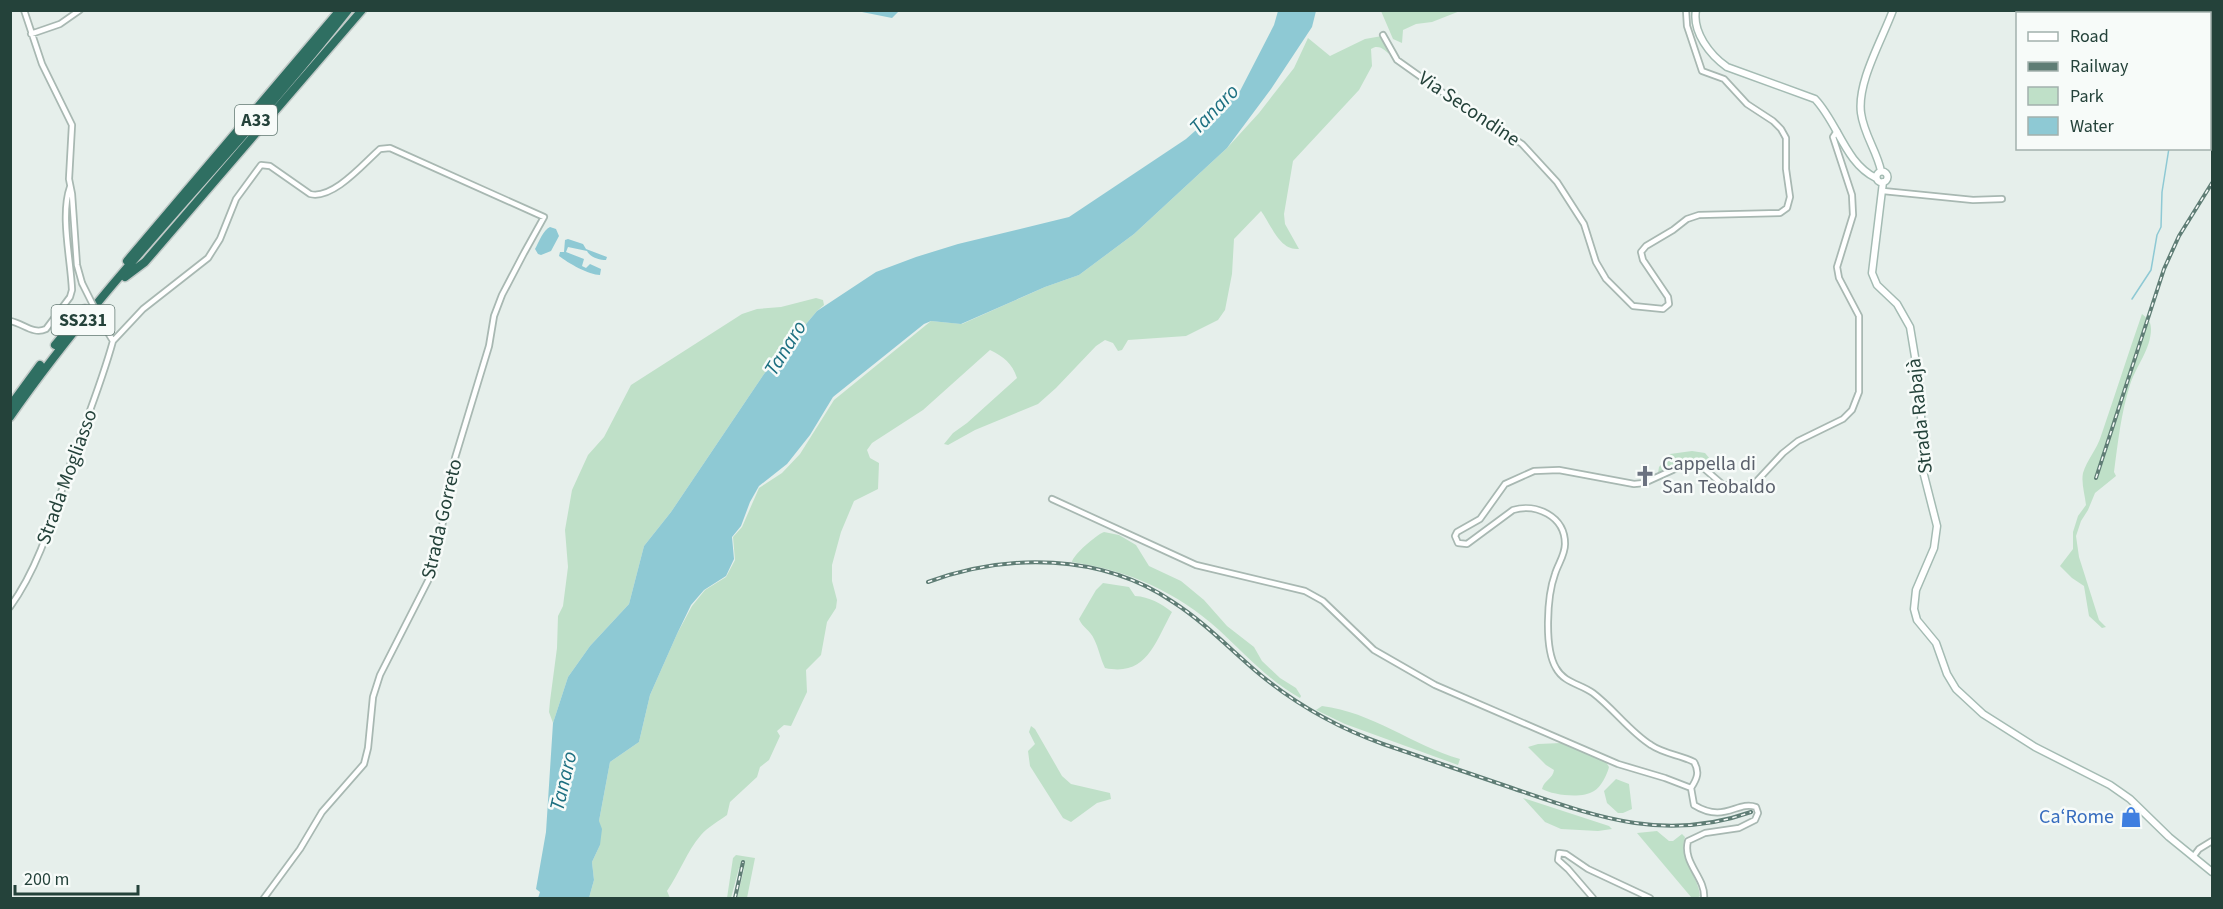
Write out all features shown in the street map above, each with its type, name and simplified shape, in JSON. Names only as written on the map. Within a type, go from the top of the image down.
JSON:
[{"type":"highway","name":"A33","points":[[161,226],[340,10]]},
{"type":"highway","name":"A33","points":[[161,226],[348,10]]},
{"type":"highway","points":[[102,297],[145,262],[362,10]]},
{"type":"highway","name":"SS231","points":[[10,417],[44,368],[161,226]]},
{"type":"highway","name":"SS231","points":[[10,406],[39,365],[76,320],[161,226]]},
{"type":"street","points":[[24,10],[42,64],[72,125],[72,146],[68,160],[76,265],[82,283],[113,341]]},
{"type":"street","points":[[31,34],[60,24],[80,10]]},
{"type":"street","name":"Via Secondine","points":[[1383,35],[1397,60],[1480,119],[1492,124],[1522,144],[1557,182],[1584,224],[1596,262],[1606,279],[1633,306],[1663,309],[1669,304],[1668,297],[1643,260],[1641,252],[1646,246],[1693,217],[1710,214],[1779,213],[1787,208],[1790,202],[1786,169],[1786,138],[1773,121],[1747,104],[1724,79],[1702,71],[1687,26],[1686,10]]},
{"type":"street","points":[[1696,10],[1696,27],[1715,59],[1727,68],[1815,99],[1823,107],[1851,157],[1869,172],[1878,174]]},
{"type":"street","points":[[1883,182],[1878,181],[1879,160],[1866,136],[1861,112],[1863,86],[1893,10]]},
{"type":"street","points":[[1704,898],[1702,885],[1688,854],[1688,841],[1705,833],[1739,828],[1755,820],[1758,813],[1756,807],[1751,805],[1719,814],[1704,811],[1694,805],[1691,788],[1698,774],[1694,762],[1652,746],[1593,693],[1567,680],[1557,672],[1550,650],[1548,600],[1565,544],[1561,528],[1556,520],[1532,507],[1520,508],[1513,510],[1467,544],[1458,543],[1455,536],[1457,532],[1480,519],[1505,484],[1534,471],[1559,470],[1634,484],[1644,483],[1688,463],[1700,465],[1722,484],[1731,487],[1755,483],[1783,453],[1798,441],[1843,419],[1852,410],[1859,393],[1859,316],[1839,278],[1837,267],[1853,215],[1852,195],[1833,136],[1837,131]]},
{"type":"street","name":"Strada Gorreto","points":[[113,341],[143,309],[208,258],[220,239],[236,199],[261,165],[270,166],[316,196],[330,192],[381,149],[390,148],[544,217],[518,263],[494,316],[489,345],[455,458],[434,569],[381,675],[373,697],[368,748],[364,764],[322,812],[300,849],[264,898]]},
{"type":"street","name":"Strada Rabajà","points":[[1878,174],[1886,173],[1887,177],[1883,182],[1872,273],[1877,285],[1897,303],[1910,327],[1920,387],[1923,471],[1937,526],[1934,548],[1916,591],[1914,609],[1917,620],[1936,643],[1947,674],[1956,690],[1971,705],[2034,747],[2110,785],[2130,799],[2169,837],[2212,872]]},
{"type":"street","points":[[10,321],[41,332],[46,329],[70,297],[72,290],[67,236],[67,196],[70,187]]},
{"type":"street","points":[[1883,191],[1973,200],[2002,199]]},
{"type":"street","name":"Strada Mogliasso","points":[[10,608],[30,576],[45,540],[98,391],[113,341]]},
{"type":"street","points":[[1052,499],[1196,565],[1305,591],[1323,602],[1374,650],[1435,685],[1618,764],[1691,788]]},
{"type":"street","points":[[2193,857],[2199,849],[2212,841]]},
{"type":"street","points":[[1593,898],[1558,860],[1559,853],[1566,854],[1588,869],[1650,898]]},
{"type":"green space","points":[[1381,11],[1460,11],[1403,30],[1402,43],[1393,39]]},
{"type":"green space","points":[[1382,36],[1389,54],[1378,47],[1371,49],[1372,66],[1359,90],[1293,161],[1284,214],[1285,224],[1299,249],[1286,246],[1276,236],[1261,211],[1234,239],[1232,274],[1225,310],[1218,320],[1186,336],[1128,340],[1122,350],[1118,351],[1113,343],[1105,340],[1096,346],[1038,404],[975,430],[948,445],[944,444],[953,433],[1017,378],[1007,361],[990,350],[923,410],[872,443],[867,450],[870,458],[879,463],[878,489],[854,501],[841,532],[832,565],[836,608],[827,622],[821,655],[806,670],[807,692],[791,726],[784,725],[777,731],[780,736],[769,760],[760,767],[757,777],[730,802],[727,815],[707,829],[696,841],[667,891],[670,898],[589,898],[594,880],[592,862],[600,845],[599,821],[610,762],[639,742],[650,695],[677,634],[692,606],[705,590],[726,577],[735,560],[733,537],[742,527],[759,488],[782,473],[800,454],[834,400],[931,321],[962,324],[1045,287],[1079,275],[1134,234],[1227,148],[1259,113],[1294,68],[1308,38],[1330,56],[1365,39]]},
{"type":"green space","points":[[816,298],[823,300],[824,305],[764,374],[671,512],[644,546],[629,604],[590,646],[568,677],[553,723],[549,712],[557,648],[558,616],[563,606],[568,567],[565,530],[572,490],[588,455],[604,437],[631,385],[742,314]]},
{"type":"green space","points":[[2142,314],[2150,324],[2150,336],[2124,406],[2114,472],[2116,476],[2095,493],[2076,536],[2079,557],[2099,620],[2106,627],[2102,628],[2089,616],[2084,586],[2060,566],[2073,549],[2073,532],[2078,516],[2086,505],[2083,473],[2099,441]]},
{"type":"green space","points":[[1692,451],[1705,453],[1710,459],[1708,465],[1682,464],[1658,473],[1659,467],[1670,454]]},
{"type":"green space","points":[[1104,532],[1119,535],[1136,545],[1149,566],[1181,581],[1204,600],[1227,626],[1254,647],[1262,661],[1280,678],[1296,688],[1300,698],[1268,675],[1203,616],[1186,604],[1132,577],[1072,562],[1085,546]]},
{"type":"green space","points":[[1103,583],[1129,587],[1135,596],[1155,601],[1172,612],[1148,655],[1131,667],[1105,668],[1093,636],[1079,619],[1096,590]]},
{"type":"green space","points":[[1322,706],[1340,709],[1375,722],[1425,746],[1460,759],[1458,765],[1345,724],[1316,710]]},
{"type":"green space","points":[[1031,726],[1035,729],[1062,776],[1071,784],[1110,793],[1111,799],[1097,803],[1071,822],[1063,818],[1030,766],[1028,751],[1035,744],[1029,732]]},
{"type":"green space","points":[[1561,743],[1606,762],[1608,770],[1597,789],[1582,795],[1575,795],[1542,789],[1554,770],[1528,747]]},
{"type":"green space","points":[[1616,779],[1629,784],[1632,809],[1623,813],[1618,813],[1607,803],[1604,791]]},
{"type":"green space","points":[[1523,798],[1609,826],[1612,829],[1598,831],[1561,829],[1545,822]]},
{"type":"green space","points":[[1657,831],[1669,841],[1673,841],[1682,834],[1685,837],[1684,853],[1696,881],[1700,896],[1697,898],[1691,897],[1637,833]]},
{"type":"green space","points":[[736,855],[755,858],[747,898],[737,898],[744,869],[739,868],[731,898],[727,898],[733,858]]},
{"type":"water","points":[[899,10],[892,18],[857,11]]},
{"type":"water","name":"Tanaro","points":[[1278,11],[1316,11],[1312,27],[1271,89],[1227,148],[1134,234],[1079,275],[1045,287],[961,324],[931,321],[924,324],[833,397],[810,435],[787,464],[759,486],[741,526],[732,537],[734,559],[726,576],[704,590],[691,605],[677,634],[650,695],[639,742],[610,762],[599,821],[602,829],[600,845],[592,862],[594,880],[589,898],[538,898],[540,892],[536,889],[546,832],[553,723],[568,677],[590,646],[629,604],[644,546],[671,512],[764,374],[817,311],[876,272],[958,244],[1069,217],[1186,139],[1240,91],[1274,25]]},
{"type":"water","points":[[550,227],[556,229],[559,236],[551,251],[538,254],[535,249],[543,233]]},
{"type":"water","points":[[568,239],[607,257],[606,260],[598,259],[587,251],[568,247],[566,252],[584,259],[582,266],[586,268],[590,264],[601,269],[600,275],[585,271],[559,256],[560,252],[564,252],[565,240]]},
{"type":"waterway","points":[[2132,299],[2151,270],[2157,235],[2161,227],[2162,192],[2169,150]]},
{"type":"railway","points":[[2096,478],[2164,269],[2179,236],[2212,183]]},
{"type":"railway","points":[[928,582],[989,566],[1021,563],[1085,566],[1115,574],[1145,586],[1173,602],[1206,627],[1271,684],[1301,704],[1332,722],[1383,744],[1572,808],[1630,822],[1688,825],[1719,821],[1751,812]]},
{"type":"railway","points":[[735,898],[743,862]]},
{"type":"place","name":"Cappella di San Teobaldo","points":[[1645,476]]},
{"type":"place","name":"Ca‘Rome","points":[[2131,817]]}]
